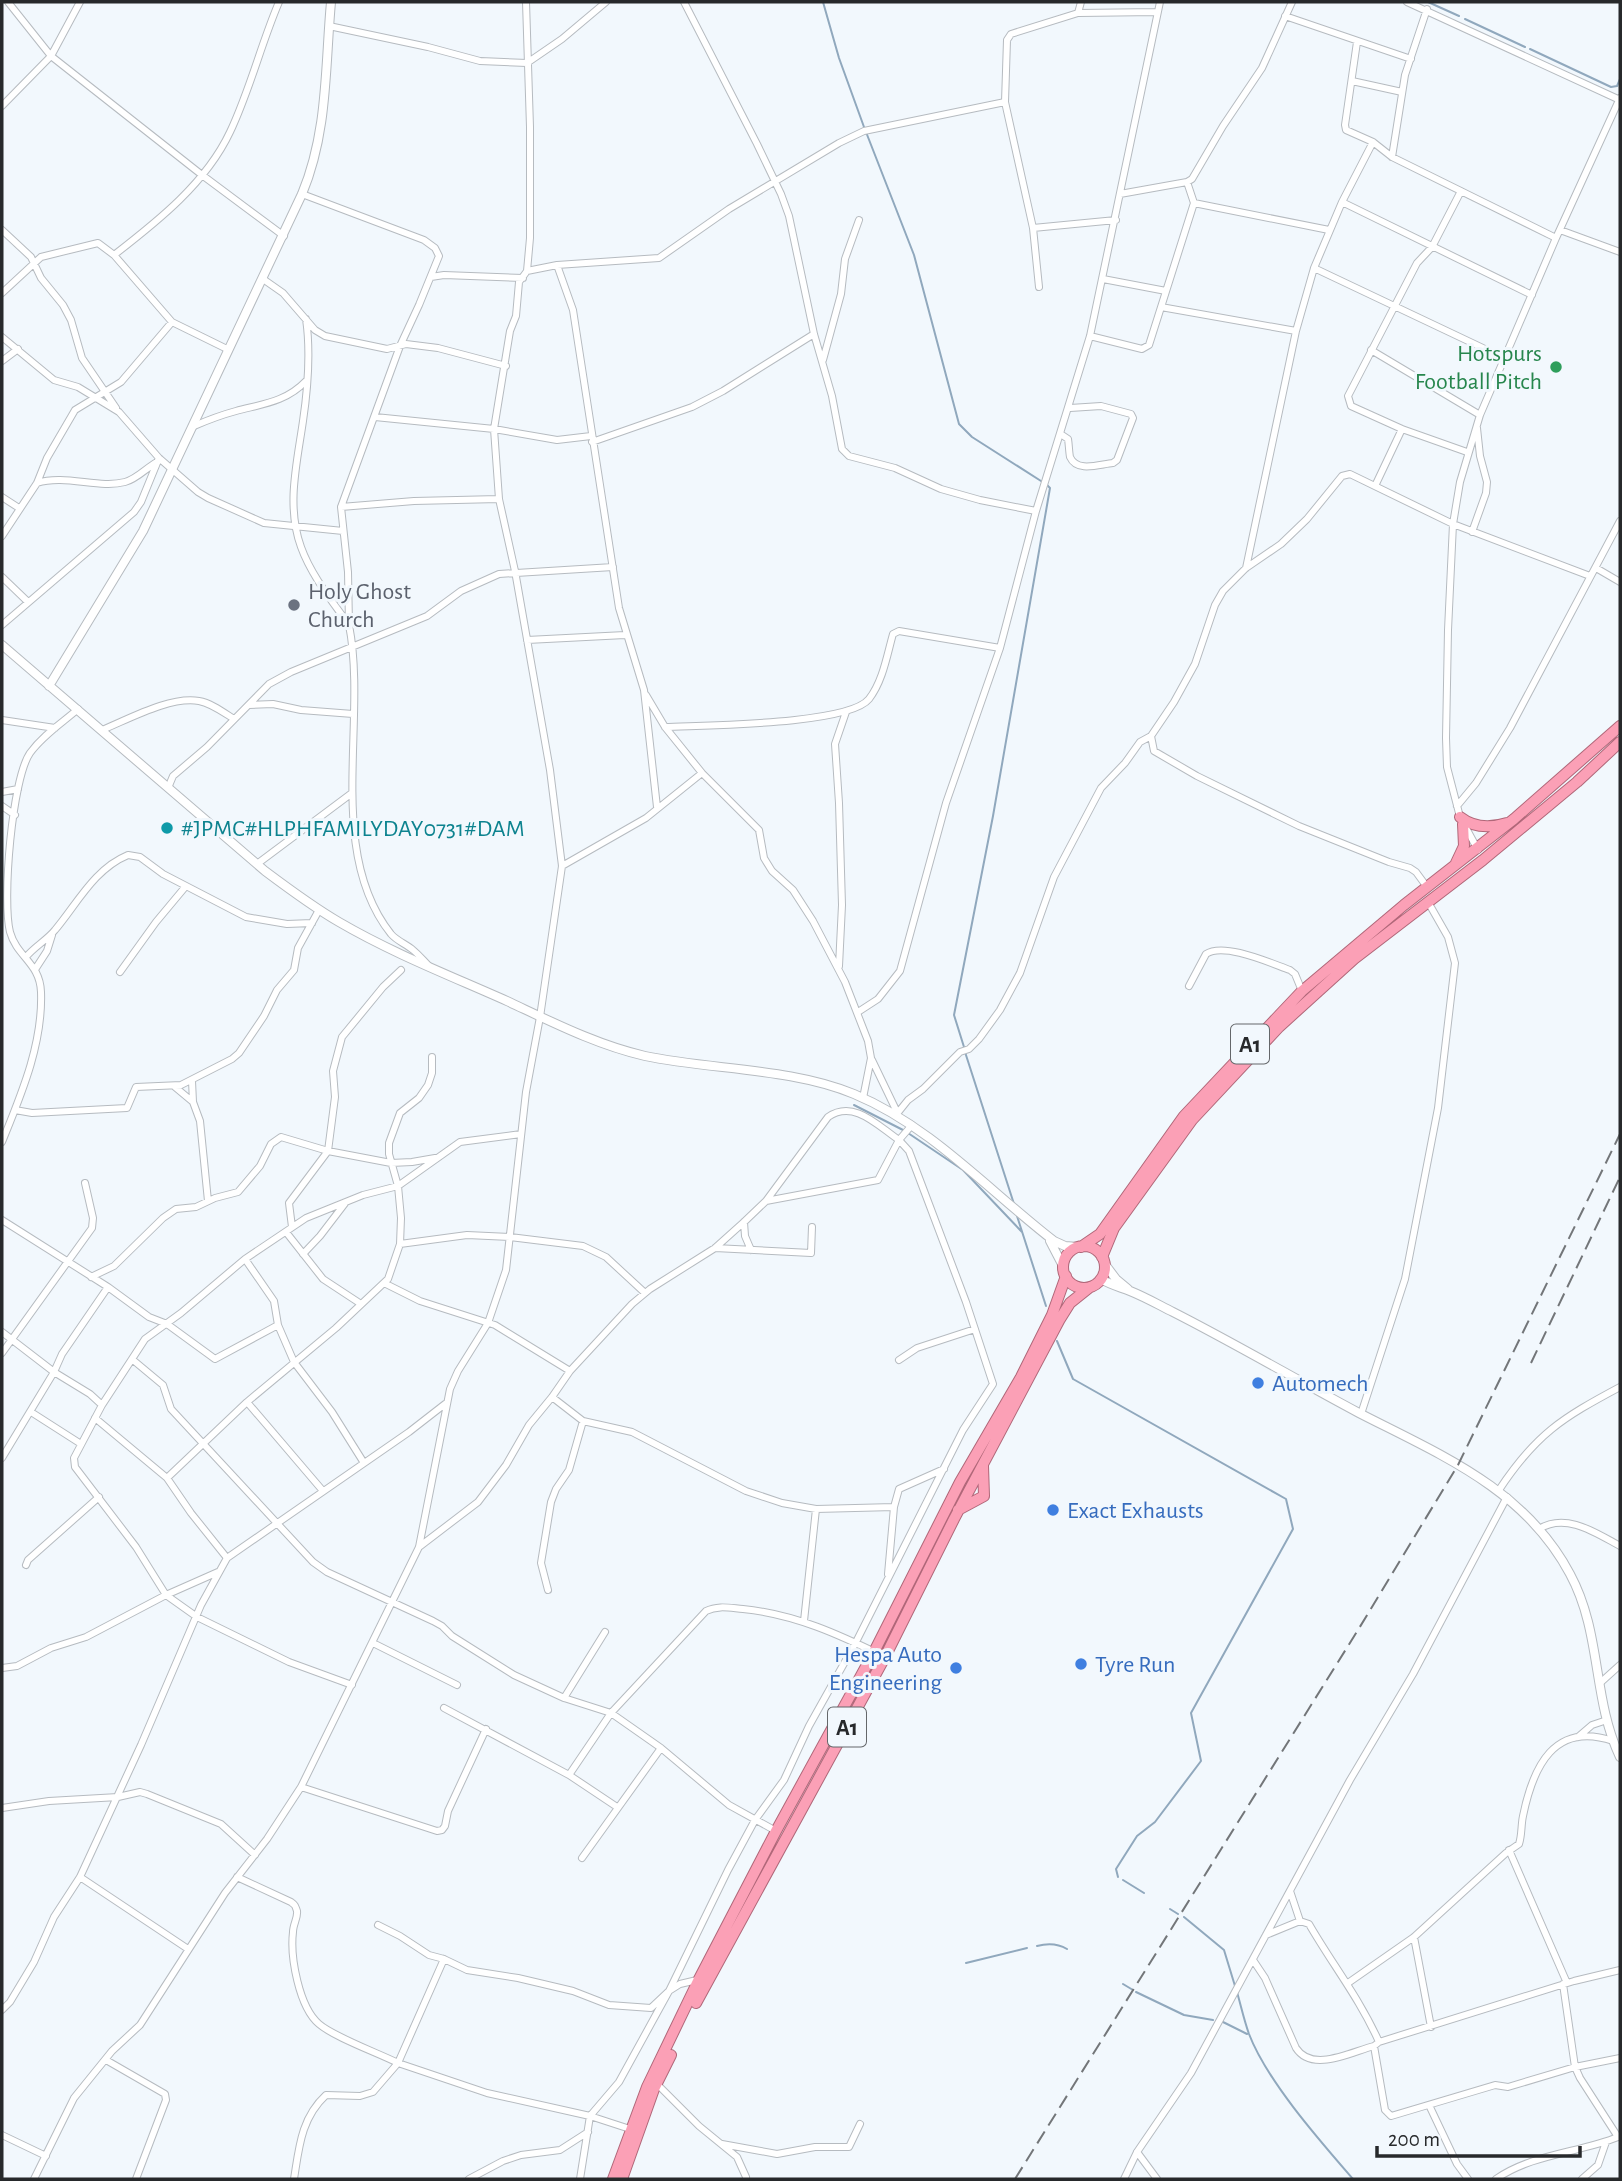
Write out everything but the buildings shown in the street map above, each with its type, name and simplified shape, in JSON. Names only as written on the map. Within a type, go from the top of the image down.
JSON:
[{"type":"highway","name":"A1","points":[[622,2179],[647,2087],[699,1979],[874,1652],[955,1493],[1040,1340],[1052,1315],[1068,1254],[1100,1234],[1184,1116],[1302,991],[1514,819],[1620,726]]},
{"type":"highway","name":"A1","points":[[613,2179],[696,2002],[885,1657],[958,1510],[1060,1319],[1070,1303],[1101,1279],[1107,1239],[1135,1197],[1192,1120],[1312,996],[1354,959],[1483,860],[1577,782],[1620,742]]},
{"type":"highway","points":[[1460,816],[1471,824],[1490,827],[1514,819]]},
{"type":"highway","points":[[1450,870],[1462,852],[1460,816]]},
{"type":"highway","points":[[1080,1247],[1093,1249],[1103,1260]]},
{"type":"highway","points":[[1065,1271],[1076,1286],[1090,1287]]},
{"type":"street","points":[[8,2],[51,56],[284,236]]},
{"type":"street","points":[[2,106],[51,56],[80,2]]},
{"type":"street","points":[[114,255],[152,226],[215,159],[231,131],[279,2]]},
{"type":"street","points":[[49,686],[143,531],[302,194],[316,156],[320,135],[331,2]]},
{"type":"street","points":[[34,2179],[74,2098],[112,2050],[140,2025],[188,1949],[301,1787],[419,1547],[445,1404],[458,1371],[488,1323],[506,1270],[526,1092],[562,866],[550,770],[515,571],[499,499],[494,429],[510,331],[518,309],[518,291],[525,274],[530,238],[526,2]]},
{"type":"street","points":[[329,26],[421,45],[480,61],[527,62],[562,39],[606,2]]},
{"type":"street","points":[[684,2],[775,182],[789,216],[814,334],[832,396],[840,445],[845,453],[895,468],[941,489],[1036,511]]},
{"type":"street","points":[[1078,13],[1081,2]]},
{"type":"street","points":[[858,1012],[878,999],[900,971],[946,803],[1000,648],[1036,511],[1062,435],[1090,336],[1160,2]]},
{"type":"street","points":[[1120,194],[1187,182],[1196,174],[1223,126],[1262,68],[1292,2]]},
{"type":"street","points":[[1407,2],[1620,99],[1556,238],[1480,415],[1467,452],[1453,524],[1447,767],[1460,816],[1483,860]]},
{"type":"street","points":[[1392,157],[1402,92],[1427,9]]},
{"type":"street","points":[[1039,286],[1033,228],[1005,102],[1005,44],[1011,34],[1078,13],[1157,12]]},
{"type":"street","points":[[1285,16],[1411,59]]},
{"type":"street","points":[[1357,42],[1345,125],[1351,133],[1373,142],[1392,157],[1556,238]]},
{"type":"street","points":[[1352,81],[1402,92]]},
{"type":"street","points":[[431,277],[525,274],[557,265],[659,258],[729,209],[839,143],[864,131],[1005,102]]},
{"type":"street","points":[[1246,568],[1296,331],[1314,268],[1342,202],[1373,142]]},
{"type":"street","points":[[1090,336],[1146,348],[1149,345],[1195,203],[1187,182]]},
{"type":"street","points":[[1461,191],[1432,247],[1417,264],[1395,304],[1348,396],[1348,401],[1351,406],[1402,429],[1467,452]]},
{"type":"street","points":[[302,194],[431,244],[439,256],[400,346],[341,507],[348,572],[349,625],[353,646],[352,823],[365,886],[391,934],[429,966]]},
{"type":"street","points":[[1342,202],[1532,295]]},
{"type":"street","points":[[1195,203],[1329,230]]},
{"type":"street","points":[[822,362],[841,294],[845,259],[859,220]]},
{"type":"street","points":[[1033,228],[1116,220]]},
{"type":"street","points":[[2,230],[34,262],[41,278],[68,313],[82,358],[119,412],[158,460],[173,469],[198,492],[258,522],[343,531]]},
{"type":"street","points":[[1560,230],[1620,252]]},
{"type":"street","points":[[2,293],[34,262],[50,253],[94,243],[101,244],[114,255],[172,322],[229,350]]},
{"type":"street","points":[[557,265],[578,333],[618,608],[643,691],[657,807]]},
{"type":"street","points":[[1314,268],[1395,304],[1504,358]]},
{"type":"street","points":[[263,279],[283,293],[323,335],[387,349],[420,345],[438,348],[506,366]]},
{"type":"street","points":[[1103,279],[1166,291]]},
{"type":"street","points":[[1161,307],[1296,331]]},
{"type":"street","points":[[306,319],[310,345],[295,471],[295,527],[308,563],[349,625]]},
{"type":"street","points":[[2,536],[37,483],[57,440],[75,410],[121,382],[172,322]]},
{"type":"street","points":[[375,417],[494,429],[557,440],[592,439],[692,407],[723,391],[814,334]]},
{"type":"street","points":[[310,345],[323,335]]},
{"type":"street","points":[[2,337],[54,380],[72,384],[119,412]]},
{"type":"street","points":[[2,360],[18,349]]},
{"type":"street","points":[[1371,350],[1480,415]]},
{"type":"street","points":[[194,426],[215,417],[284,398],[298,390],[307,380]]},
{"type":"street","points":[[1062,435],[1068,439],[1070,456],[1076,464],[1082,467],[1113,463],[1117,460],[1133,418],[1129,413],[1101,406],[1069,408]]},
{"type":"street","points":[[1472,532],[1486,493],[1487,482],[1479,457],[1476,426]]},
{"type":"street","points":[[1375,486],[1402,429]]},
{"type":"street","points":[[37,483],[118,483],[133,479],[158,460]]},
{"type":"street","points":[[2,625],[134,512],[141,502],[158,460]]},
{"type":"street","points":[[896,1114],[960,1052],[969,1049],[979,1039],[1000,1010],[1020,973],[1054,877],[1101,788],[1140,742],[1151,736],[1174,702],[1195,664],[1215,605],[1223,591],[1246,568],[1289,536],[1346,474],[1472,532],[1590,576]]},
{"type":"street","points":[[2,497],[19,508]]},
{"type":"street","points":[[341,507],[414,501],[499,499]]},
{"type":"street","points":[[1460,816],[1620,521]]},
{"type":"street","points":[[168,788],[173,776],[207,747],[275,680],[427,616],[461,592],[488,578],[515,571],[613,567]]},
{"type":"street","points":[[1596,568],[1620,582]]},
{"type":"street","points":[[2,577],[27,601]]},
{"type":"street","points":[[665,727],[809,719],[846,712],[869,700],[884,670],[893,634],[896,632],[1000,648]]},
{"type":"street","points":[[527,640],[625,635]]},
{"type":"street","points":[[2,645],[257,864],[319,910],[368,938],[540,1017],[614,1047],[642,1055],[801,1080],[834,1087],[863,1098],[912,1125],[1042,1232],[1065,1246],[1080,1247]]},
{"type":"street","points":[[643,691],[665,727],[702,773],[759,830],[764,858],[772,872],[787,884],[801,901],[839,968],[858,1012],[871,1058],[896,1114]]},
{"type":"street","points":[[102,730],[149,711],[186,701],[203,702],[234,719]]},
{"type":"street","points":[[247,705],[273,704],[301,710],[353,714]]},
{"type":"street","points":[[2,1142],[38,1036],[41,993],[36,968],[11,935],[4,900],[18,789],[22,771],[31,752],[78,709]]},
{"type":"street","points":[[839,968],[842,905],[835,744],[846,712]]},
{"type":"street","points":[[2,720],[55,728]]},
{"type":"street","points":[[1151,736],[1154,751],[1197,776],[1299,826],[1410,868],[1427,887]]},
{"type":"street","points":[[562,866],[646,818],[702,773]]},
{"type":"street","points":[[2,792],[18,789]]},
{"type":"street","points":[[257,864],[352,793]]},
{"type":"street","points":[[2,806],[15,815]]},
{"type":"street","points":[[26,957],[39,942],[53,933],[104,868],[128,855],[140,857],[186,886],[254,919],[287,924],[312,922]]},
{"type":"street","points":[[120,972],[186,886]]},
{"type":"street","points":[[1361,1414],[1405,1279],[1438,1108],[1455,963],[1448,937],[1428,902]]},
{"type":"street","points":[[15,1110],[32,1113],[127,1108],[136,1087],[175,1087],[192,1081],[239,1053],[264,1016],[277,990],[294,970],[298,948],[319,910]]},
{"type":"street","points":[[36,968],[47,951],[53,933]]},
{"type":"street","points":[[1189,986],[1206,954],[1226,949],[1290,970],[1295,974],[1302,991]]},
{"type":"street","points":[[361,1304],[323,1279],[303,1254],[289,1230],[289,1203],[328,1151],[335,1097],[333,1071],[342,1037],[383,987],[401,970]]},
{"type":"street","points":[[167,1478],[247,1402],[336,1328],[392,1273],[400,1244],[401,1218],[398,1186],[388,1154],[389,1143],[402,1110],[419,1098],[428,1085],[432,1073],[432,1057]]},
{"type":"street","points":[[863,1098],[871,1058]]},
{"type":"street","points":[[192,1081],[193,1102],[200,1121],[208,1201]]},
{"type":"street","points":[[175,1087],[193,1102]]},
{"type":"street","points":[[419,1547],[478,1502],[506,1465],[529,1425],[570,1371],[645,1293],[715,1248],[766,1201],[828,1117],[845,1109],[860,1114],[899,1140],[909,1151],[993,1384],[963,1430],[856,1642],[809,1726],[784,1780],[755,1820],[669,1991],[619,2082],[590,2116],[580,2179]]},
{"type":"street","points":[[766,1201],[878,1180],[899,1140],[912,1125]]},
{"type":"street","points":[[352,1685],[289,1662],[197,1617],[166,1595],[136,1547],[73,1463],[102,1405],[145,1339],[246,1259],[306,1217],[347,1200],[398,1186],[460,1142],[522,1134]]},
{"type":"street","points":[[91,1276],[114,1266],[176,1209],[196,1207],[238,1192],[260,1166],[271,1144],[281,1137],[328,1151],[391,1163],[412,1163],[437,1157]]},
{"type":"street","points":[[2,1353],[10,1338],[93,1224],[85,1183]]},
{"type":"street","points":[[303,1254],[347,1200]]},
{"type":"street","points":[[2,1220],[108,1287],[149,1317],[167,1324],[215,1359],[278,1325]]},
{"type":"street","points":[[744,1222],[745,1236],[751,1250]]},
{"type":"street","points":[[715,1248],[811,1253],[813,1227]]},
{"type":"street","points":[[1042,1232],[1056,1249],[1065,1271]]},
{"type":"street","points":[[400,1244],[467,1235],[561,1243],[596,1251],[645,1293]]},
{"type":"street","points":[[246,1259],[274,1301],[278,1325],[294,1362],[332,1412],[364,1463]]},
{"type":"street","points":[[1103,1260],[1119,1283],[1130,1291]]},
{"type":"street","points":[[1101,1279],[1174,1312],[1499,1490],[1507,1497],[1539,1529],[1560,1556],[1579,1593],[1592,1630],[1607,1720],[1620,1757]]},
{"type":"street","points":[[384,1283],[420,1301],[488,1323],[570,1371]]},
{"type":"street","points":[[2,1458],[31,1412],[62,1354],[108,1287]]},
{"type":"street","points":[[899,1360],[917,1348],[975,1329]]},
{"type":"street","points":[[2,1332],[102,1405]]},
{"type":"street","points":[[133,1360],[163,1385],[172,1409],[313,1562],[327,1572],[442,1626],[452,1636],[495,1664],[565,1698],[611,1713],[661,1748],[729,1805],[776,1831]]},
{"type":"street","points":[[1499,1490],[1525,1453],[1547,1431],[1574,1411],[1620,1387]]},
{"type":"street","points":[[552,1398],[583,1421],[641,1436],[704,1471],[760,1496],[816,1509],[894,1507]]},
{"type":"street","points":[[247,1402],[323,1491]]},
{"type":"street","points":[[2,2010],[10,2002],[34,1962],[54,1917],[80,1877],[118,1797],[201,1605],[228,1558],[445,1404]]},
{"type":"street","points":[[31,1412],[81,1444]]},
{"type":"street","points":[[95,1418],[167,1478],[191,1513],[228,1558]]},
{"type":"street","points":[[548,1590],[541,1563],[551,1502],[569,1470],[583,1421]]},
{"type":"street","points":[[887,1580],[894,1507],[901,1486],[944,1469]]},
{"type":"street","points":[[26,1565],[28,1560],[99,1497]]},
{"type":"street","points":[[1124,2179],[1137,2152],[1191,2073],[1350,1780],[1413,1674],[1507,1497]]},
{"type":"street","points":[[804,1620],[816,1509]]},
{"type":"street","points":[[1539,1529],[1555,1522],[1572,1523],[1620,1546]]},
{"type":"street","points":[[2,1668],[17,1666],[51,1648],[86,1637],[166,1595],[218,1572]]},
{"type":"street","points":[[569,1775],[611,1713],[706,1611],[720,1607],[753,1610],[804,1620],[885,1657]]},
{"type":"street","points":[[565,1698],[605,1632]]},
{"type":"street","points":[[373,1643],[457,1685]]},
{"type":"street","points":[[1600,1684],[1620,1665]]},
{"type":"street","points":[[444,1708],[569,1775],[617,1807]]},
{"type":"street","points":[[1578,1737],[1592,1726],[1607,1720]]},
{"type":"street","points":[[301,1787],[437,1831],[442,1830],[448,1811],[486,1730]]},
{"type":"street","points":[[1348,1983],[1413,1937],[1519,1844],[1522,1819],[1540,1764],[1551,1749],[1562,1741],[1578,1737],[1595,1736],[1613,1741]]},
{"type":"street","points":[[582,1858],[661,1748]]},
{"type":"street","points":[[2,1808],[49,1801],[118,1797],[140,1792],[211,1819],[228,1829],[255,1856]]},
{"type":"street","points":[[1496,2179],[1530,2161],[1606,2142],[1619,2136],[1575,2067],[1565,1984],[1509,1850]]},
{"type":"street","points":[[80,1877],[188,1949]]},
{"type":"street","points":[[237,1877],[295,1906],[298,1914],[293,1930],[293,1959],[299,1986],[313,2017],[329,2031],[398,2063],[487,2093],[590,2116],[634,2130]]},
{"type":"street","points":[[1290,1891],[1300,1921]]},
{"type":"street","points":[[1266,1935],[1300,1921],[1309,1924],[1368,2016],[1376,2044],[1386,2113],[1394,2116],[1496,2085],[1508,2087],[1575,2067],[1620,2058]]},
{"type":"street","points":[[378,1925],[429,1955],[467,1970],[573,1991],[609,2005],[633,2005],[646,2009],[680,1984],[699,1979]]},
{"type":"street","points":[[1413,1937],[1431,2027]]},
{"type":"street","points":[[294,2179],[300,2136],[318,2103],[326,2095],[360,2096],[373,2092],[398,2063],[444,1959]]},
{"type":"street","points":[[1253,1960],[1265,1978],[1301,2055],[1320,2061],[1565,1984],[1620,1970]]},
{"type":"street","points":[[106,2060],[165,2094],[166,2100],[136,2179]]},
{"type":"street","points":[[657,2084],[699,2126],[737,2157],[746,2177]]},
{"type":"street","points":[[1429,2105],[1457,2164],[1468,2179]]},
{"type":"street","points":[[722,2144],[777,2154],[815,2147],[841,2149],[849,2147],[860,2124]]},
{"type":"street","points":[[469,2179],[512,2158],[560,2150],[588,2132]]},
{"type":"street","points":[[2,2135],[46,2156]]},
{"type":"street","points":[[1582,2179],[1598,2165],[1606,2142]]},
{"type":"street","points":[[1137,2152],[1157,2179]]},
{"type":"waterway","points":[[823,2],[839,58],[864,127]]},
{"type":"waterway","points":[[1428,2],[1459,16]]},
{"type":"waterway","points":[[1465,19],[1525,47]]},
{"type":"waterway","points":[[1530,49],[1611,87],[1617,86],[1620,79]]},
{"type":"waterway","points":[[866,132],[914,255],[959,424],[972,437],[1041,481]]},
{"type":"waterway","points":[[964,1047],[954,1015],[993,816],[1050,488],[1046,484]]},
{"type":"waterway","points":[[965,1052],[1014,1204]]},
{"type":"waterway","points":[[854,1105],[903,1130]]},
{"type":"waterway","points":[[908,1133],[963,1170],[1022,1232]]},
{"type":"waterway","points":[[1017,1216],[1046,1306]]},
{"type":"waterway","points":[[1057,1341],[1073,1379],[1286,1499],[1293,1529],[1191,1713],[1201,1761],[1155,1822],[1137,1836],[1116,1869],[1118,1877]]},
{"type":"waterway","points":[[1123,1880],[1144,1893]]},
{"type":"waterway","points":[[1170,1909],[1178,1914]]},
{"type":"waterway","points":[[1184,1917],[1224,1950],[1235,1986]]},
{"type":"waterway","points":[[1037,1946],[1052,1944],[1067,1949]]},
{"type":"waterway","points":[[966,1963],[1027,1948]]},
{"type":"waterway","points":[[1123,1984],[1133,1990]]},
{"type":"waterway","points":[[1136,1992],[1184,2015],[1213,2020]]},
{"type":"waterway","points":[[1237,1992],[1249,2034],[1268,2071],[1295,2110],[1353,2179]]},
{"type":"waterway","points":[[1223,2022],[1247,2034]]},
{"type":"railway","points":[[1015,2179],[1458,1465],[1620,1134]]},
{"type":"railway","points":[[1531,1363],[1620,1177]]},
{"type":"place","name":"Hotspurs Football Pitch","points":[[1556,367]]},
{"type":"place","name":"Holy Ghost Church","points":[[294,605]]},
{"type":"place","name":"#JPMC#HLPHFAMILYDAY0731#DAM","points":[[167,828]]},
{"type":"place","name":"Automech","points":[[1258,1383]]},
{"type":"place","name":"Exact Exhausts","points":[[1053,1510]]},
{"type":"place","name":"Tyre Run","points":[[1081,1664]]},
{"type":"place","name":"Hespa Auto Engineering","points":[[956,1668]]}]
